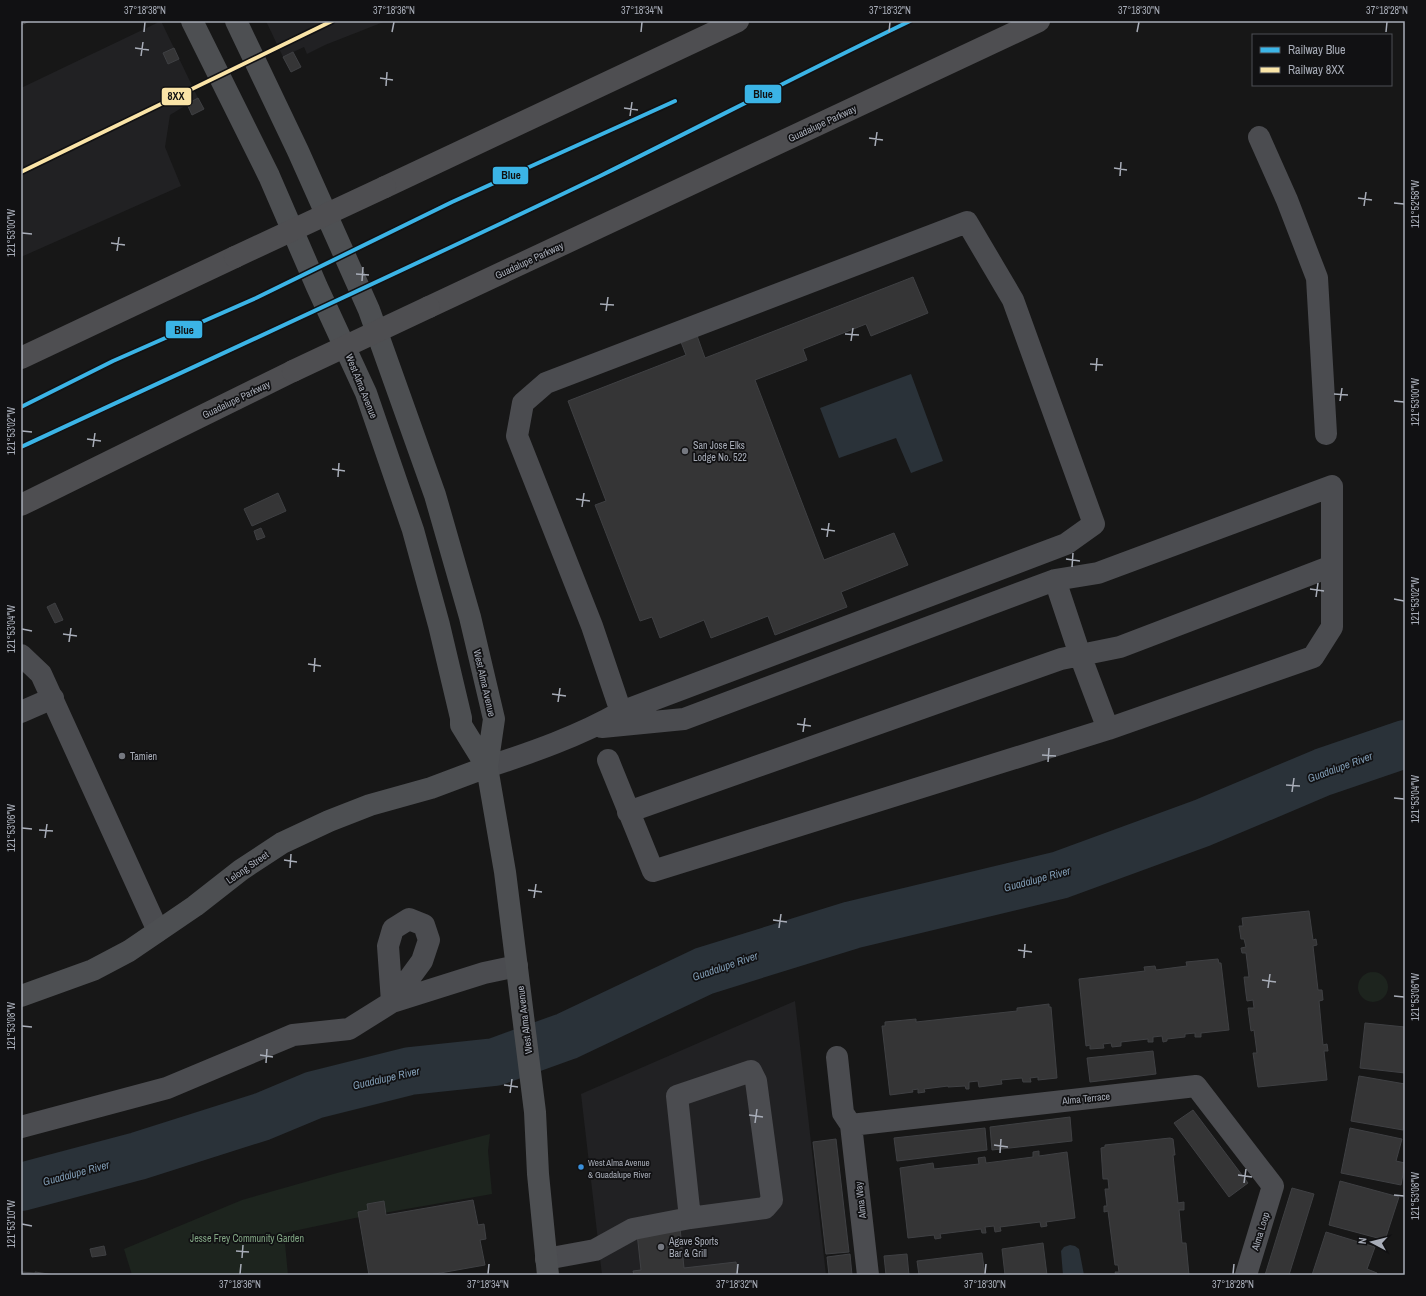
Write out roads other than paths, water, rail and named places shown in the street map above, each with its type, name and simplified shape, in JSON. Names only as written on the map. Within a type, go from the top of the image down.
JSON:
[{"type":"highway","points":[[21,358],[738,21]]},
{"type":"highway","name":"Guadalupe Parkway","points":[[21,505],[292,371],[1039,21]]},
{"type":"main road","name":"West Alma Avenue","points":[[192,21],[269,176],[317,287],[366,393],[416,537],[461,718],[460,725],[487,767]]},
{"type":"main road","name":"West Alma Avenue","points":[[236,21],[298,151],[369,310],[435,494],[470,617],[494,719],[487,767],[505,872],[535,1112],[538,1174],[547,1267]]},
{"type":"main road","name":"Lelong Street","points":[[21,996],[93,970],[129,951],[195,906],[241,870],[282,843],[329,821],[370,805],[431,788],[487,767]]},
{"type":"lane","points":[[1259,137],[1287,200],[1316,278],[1326,434]]},
{"type":"lane","points":[[487,767],[532,752],[593,728],[621,712],[1066,544],[1094,524],[1013,300],[967,222],[546,383],[523,403],[517,436],[592,626],[621,712]]},
{"type":"lane","points":[[593,728],[684,719],[1056,580],[1098,573],[1332,486],[1332,627],[1313,657],[1108,729],[653,871],[608,760]]},
{"type":"lane","points":[[628,812],[1061,659],[1120,647],[1332,566]]},
{"type":"lane","points":[[1056,580],[1080,655],[1108,729]]},
{"type":"lane","points":[[21,655],[41,674],[158,932]]},
{"type":"lane","points":[[21,712],[52,698]]},
{"type":"lane","points":[[21,1127],[167,1088],[293,1035],[349,1029],[392,1002],[461,980],[518,972]]},
{"type":"lane","name":"Alma Way","points":[[837,1057],[843,1113],[851,1125],[868,1275]]},
{"type":"lane","points":[[547,1267],[595,1250],[633,1229],[690,1218],[765,1208],[772,1200],[756,1081],[751,1072],[677,1096],[690,1218]]},
{"type":"lane","name":"Alma Terrace","points":[[851,1125],[1196,1086],[1273,1186]]},
{"type":"lane","name":"Alma Loop","points":[[1246,1275],[1273,1186]]},
{"type":"waterway","name":"Guadalupe River","points":[[21,1187],[138,1156],[261,1117],[314,1095],[410,1071],[495,1062],[567,1036],[704,971],[852,925],[1060,875],[1202,823],[1323,772],[1405,744]]},
{"type":"rail line","name":"8XX","points":[[21,172],[332,21]]},
{"type":"rail line","name":"Blue","points":[[21,447],[528,211],[910,21]]},
{"type":"rail line","name":"Blue","points":[[21,407],[113,361],[256,298],[452,202],[675,101]]},
{"type":"place","name":"San Jose Elks Lodge No. 522","points":[[685,451]]},
{"type":"place","name":"Tamien","points":[[122,756]]},
{"type":"place","name":"West Alma Avenue & Guadalupe River","points":[[581,1167]]},
{"type":"place","name":"Agave Sports Bar & Grill","points":[[661,1247]]},
{"type":"park label","name":"Jesse Frey Community Garden","points":[[247,1238]]}]
